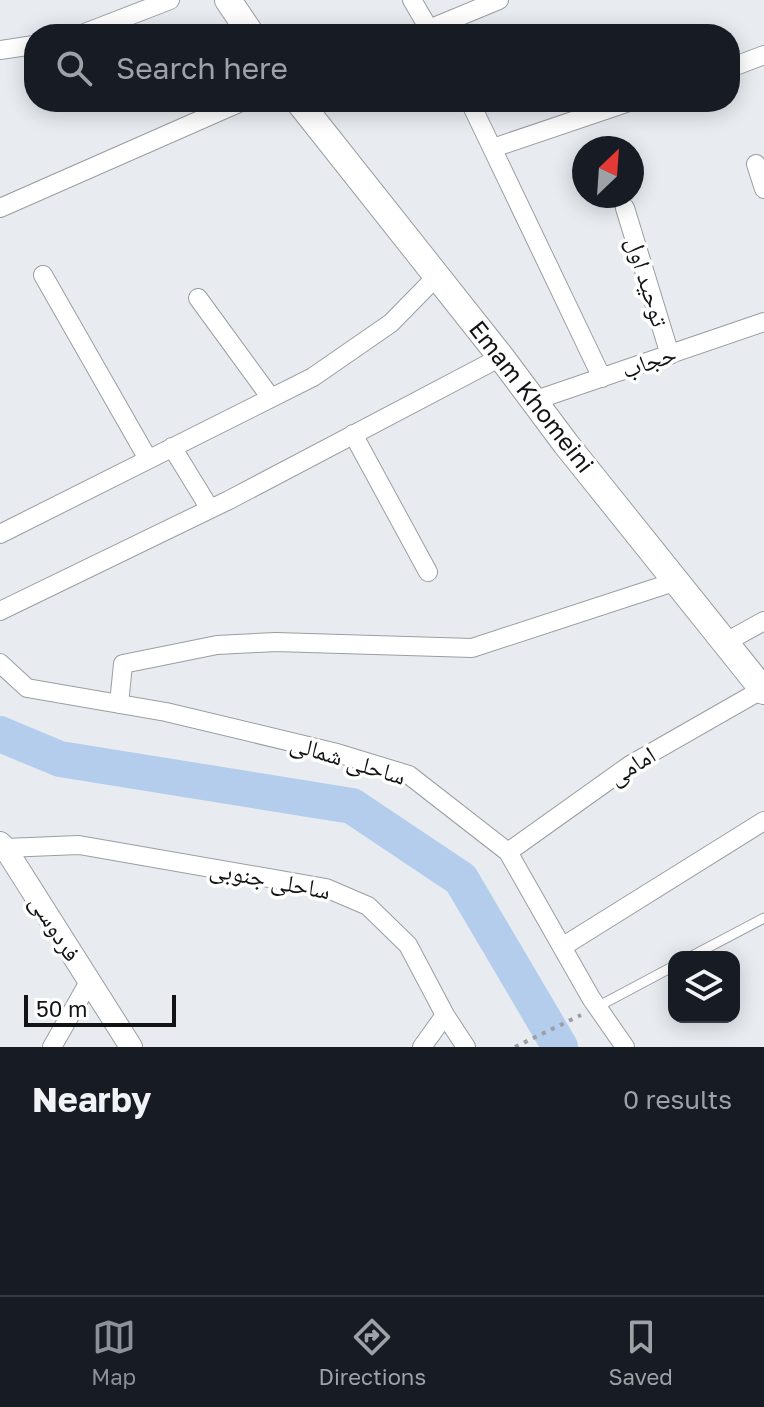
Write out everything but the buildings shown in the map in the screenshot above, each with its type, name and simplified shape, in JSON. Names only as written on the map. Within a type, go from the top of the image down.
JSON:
[{"type":"main road","points":[[228,0],[244,24]]},
{"type":"main road","name":"Emam Khomeini","points":[[307,112],[566,444],[764,690]]},
{"type":"street","points":[[108,24],[170,0]]},
{"type":"street","points":[[412,0],[427,24]]},
{"type":"street","points":[[446,24],[499,0]]},
{"type":"street","points":[[0,50],[24,46]]},
{"type":"street","points":[[740,64],[764,55]]},
{"type":"street","points":[[0,208],[218,112]]},
{"type":"street","points":[[475,112],[602,378]]},
{"type":"street","points":[[493,148],[599,112]]},
{"type":"street","points":[[756,164],[764,189]]},
{"type":"street","name":"توحید اول","points":[[625,208],[670,355]]},
{"type":"street","points":[[43,275],[148,459]]},
{"type":"street","points":[[0,534],[313,377],[391,323],[437,276]]},
{"type":"street","points":[[198,298],[271,398]]},
{"type":"street","name":"حجاب","points":[[533,401],[764,322]]},
{"type":"street","points":[[0,611],[210,509],[501,357]]},
{"type":"street","points":[[353,434],[428,572]]},
{"type":"street","points":[[172,447],[210,509]]},
{"type":"street","points":[[119,704],[123,664],[217,645],[276,642],[472,648],[677,581]]},
{"type":"street","points":[[726,642],[764,621]]},
{"type":"street","name":"ساحلی شمالی","points":[[0,663],[27,688],[166,712],[337,753],[409,775],[508,852],[597,1007],[625,1047]]},
{"type":"street","name":"امامی","points":[[508,852],[630,765],[764,690]]},
{"type":"street","points":[[562,947],[764,821]]},
{"type":"street","name":"ساحلی جنوبی","points":[[2,846],[79,845],[326,888],[368,906],[408,945],[445,1015],[466,1047]]},
{"type":"street","name":"فردوسی","points":[[2,846],[131,1047]]},
{"type":"street","points":[[52,1047],[89,982]]},
{"type":"street","points":[[422,1047],[445,1015]]},
{"type":"lane","points":[[701,951],[764,918]]},
{"type":"lane","points":[[597,1007],[668,969]]},
{"type":"path","points":[[515,1047],[597,1007]]},
{"type":"waterway","points":[[0,734],[60,759],[352,806],[461,879],[560,1047]]}]
